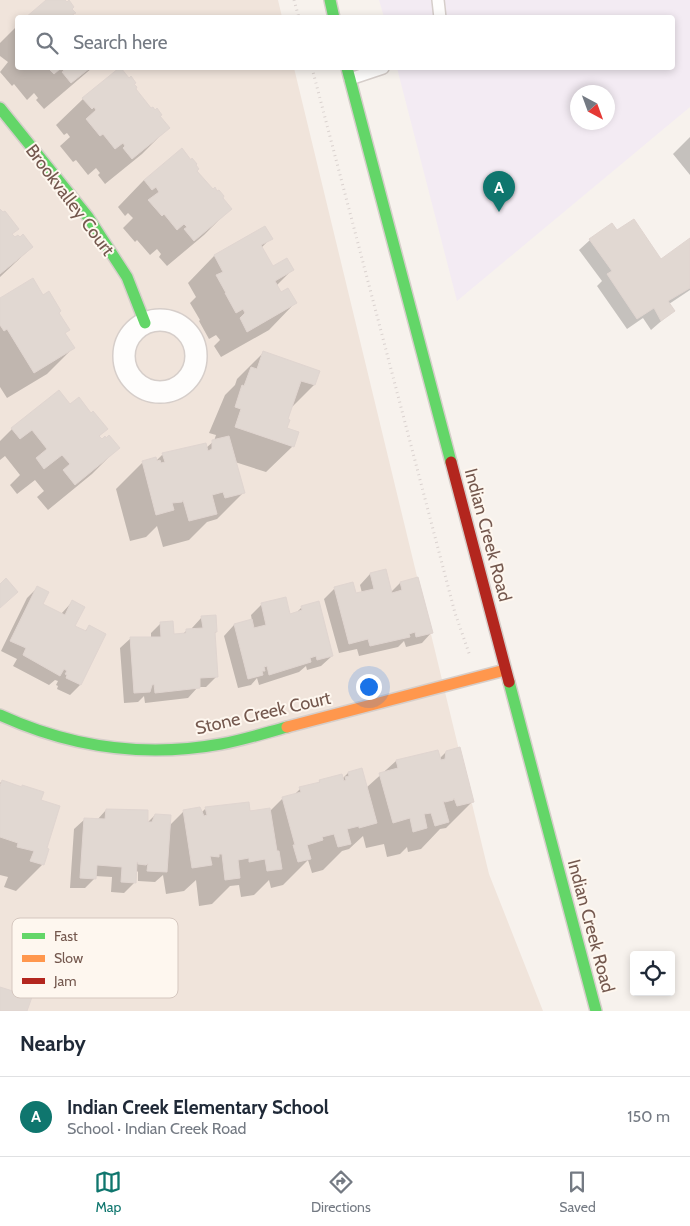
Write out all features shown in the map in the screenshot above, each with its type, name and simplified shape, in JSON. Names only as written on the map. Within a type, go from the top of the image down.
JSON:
[{"type":"street","points":[[330,0],[333,15]]},
{"type":"street","name":"Indian Creek Road","points":[[349,73],[596,1011]]},
{"type":"street","name":"Brookvalley Court","points":[[0,108],[88,217],[126,277],[145,323]]},
{"type":"street","name":"Stone Creek Court","points":[[0,715],[16,723],[54,736],[92,745],[124,750],[190,749],[222,744],[505,670]]},
{"type":"lane","points":[[438,0],[440,15]]},
{"type":"lane","points":[[349,73],[369,70]]},
{"type":"path","points":[[294,0],[298,15]]},
{"type":"path","points":[[313,70],[453,603],[470,652],[470,662]]},
{"type":"shaded area","points":[[0,0],[278,0],[282,15],[15,15],[15,70],[294,70],[489,874],[543,1011],[0,1011]]},
{"type":"shaded area","points":[[379,0],[690,0],[690,107],[457,301],[398,70],[675,70],[675,15],[383,15]]},
{"type":"building","points":[[46,0],[65,0],[67,2],[69,0],[74,7],[72,9],[76,13],[74,15],[28,15]]},
{"type":"building","points":[[50,70],[59,70],[54,74]]},
{"type":"building","points":[[87,70],[71,83],[62,72]]},
{"type":"building","points":[[117,70],[123,70],[129,78],[131,76],[136,83],[134,84],[137,87],[136,89],[151,108],[153,107],[155,110],[157,108],[162,115],[160,116],[170,128],[132,159],[123,148],[125,146],[123,143],[115,149],[103,134],[100,136],[86,119],[96,110],[94,107],[92,109],[82,98]]},
{"type":"building","points":[[182,148],[191,160],[192,158],[197,164],[199,169],[197,171],[213,189],[215,187],[217,191],[219,190],[232,209],[194,241],[184,229],[187,227],[184,224],[177,230],[164,214],[162,216],[148,200],[159,192],[156,187],[152,190],[144,180]]},
{"type":"building","points":[[0,209],[3,212],[5,211],[19,229],[12,234],[15,237],[18,235],[20,237],[23,234],[33,247],[0,274]]},
{"type":"building","points":[[634,219],[661,259],[690,238],[690,288],[668,301],[675,311],[661,321],[654,308],[637,319],[607,274],[612,271],[589,239],[612,223],[617,230]]},
{"type":"building","points":[[265,226],[273,239],[261,245],[273,266],[287,258],[294,270],[275,281],[281,292],[288,288],[297,303],[247,332],[240,318],[245,313],[243,309],[236,313],[216,275],[223,272],[214,255]]},
{"type":"building","points":[[33,278],[43,295],[49,291],[61,311],[59,313],[70,330],[65,333],[75,348],[34,373],[7,329],[4,331],[0,325],[0,298]]},
{"type":"building","points":[[263,351],[320,371],[315,385],[301,381],[288,419],[290,420],[287,428],[299,432],[294,447],[235,427],[241,409],[235,407],[242,385],[244,386],[251,367],[257,369]]},
{"type":"building","points":[[59,390],[70,404],[79,397],[91,413],[93,411],[108,429],[99,436],[102,439],[109,435],[120,448],[75,485],[63,470],[70,464],[62,455],[44,469],[36,458],[47,449],[32,430],[20,439],[11,428]]},
{"type":"building","points":[[229,436],[245,493],[225,498],[223,492],[212,495],[217,514],[189,521],[183,500],[182,502],[172,503],[174,510],[156,515],[142,461],[156,457],[157,461],[165,462],[162,453],[206,443],[208,451],[212,449],[212,440]]},
{"type":"building","points":[[386,569],[392,593],[402,590],[400,582],[418,577],[433,633],[416,637],[415,632],[409,634],[410,637],[370,646],[368,639],[349,644],[334,587],[353,582],[356,593],[374,589],[370,573]]},
{"type":"building","points":[[6,578],[18,592],[0,608],[0,584]]},
{"type":"building","points":[[37,586],[49,592],[43,604],[65,615],[72,600],[85,607],[75,626],[86,631],[89,625],[106,634],[81,685],[66,678],[67,675],[65,674],[67,671],[64,669],[60,676],[23,655],[26,648],[10,641]]},
{"type":"building","points":[[286,597],[290,614],[302,610],[301,606],[319,601],[333,656],[317,660],[316,656],[310,658],[311,662],[269,675],[267,666],[264,667],[265,671],[262,671],[263,675],[248,679],[234,624],[252,619],[254,628],[266,625],[261,603]]},
{"type":"building","points":[[216,615],[217,632],[215,632],[218,677],[200,678],[200,688],[155,693],[154,684],[150,692],[134,693],[130,637],[161,637],[160,622],[173,621],[174,634],[186,633],[186,629],[203,628],[201,616]]},
{"type":"building","points":[[460,747],[474,802],[457,806],[454,798],[453,800],[443,801],[449,822],[435,826],[431,813],[424,814],[427,828],[413,832],[410,818],[393,823],[379,773],[398,768],[396,760],[438,750],[441,760],[445,759],[446,751]]},
{"type":"building","points":[[362,768],[377,823],[347,829],[351,844],[338,847],[334,834],[322,837],[323,840],[307,845],[311,859],[298,862],[282,797],[301,792],[299,787],[342,774],[344,781],[346,780],[345,777],[349,776],[348,772]]},
{"type":"building","points":[[2,780],[44,792],[41,800],[60,806],[47,848],[49,849],[44,865],[30,861],[34,851],[17,847],[18,843],[0,837],[0,786]]},
{"type":"building","points":[[249,802],[250,811],[270,808],[282,869],[267,871],[265,859],[249,862],[249,858],[238,860],[240,878],[225,880],[222,854],[219,854],[219,857],[210,856],[212,865],[192,868],[183,810],[200,807],[204,816],[207,815],[205,807]]},
{"type":"building","points":[[106,809],[148,810],[148,822],[152,822],[155,814],[171,815],[167,872],[147,871],[148,863],[146,865],[138,864],[137,862],[136,883],[121,882],[122,867],[97,865],[96,879],[80,878],[84,818],[105,819]]},
{"type":"building","points":[[0,987],[12,991],[12,998],[32,998],[27,1011],[0,1011]]},
{"type":"traffic: fast","points":[[330,0],[333,15]]},
{"type":"traffic: fast","points":[[348,70],[451,462]]},
{"type":"traffic: fast","points":[[0,108],[88,217],[127,277],[145,323]]},
{"type":"traffic: fast","points":[[509,682],[596,1011]]},
{"type":"traffic: fast","points":[[0,715],[26,726],[80,742],[136,749],[164,750],[221,744],[287,727]]},
{"type":"traffic: slow","points":[[287,727],[505,670]]},
{"type":"traffic: jam","points":[[451,462],[509,682]]},
{"type":"place","name":"Indian Creek Elementary School","points":[[499,212]]}]
